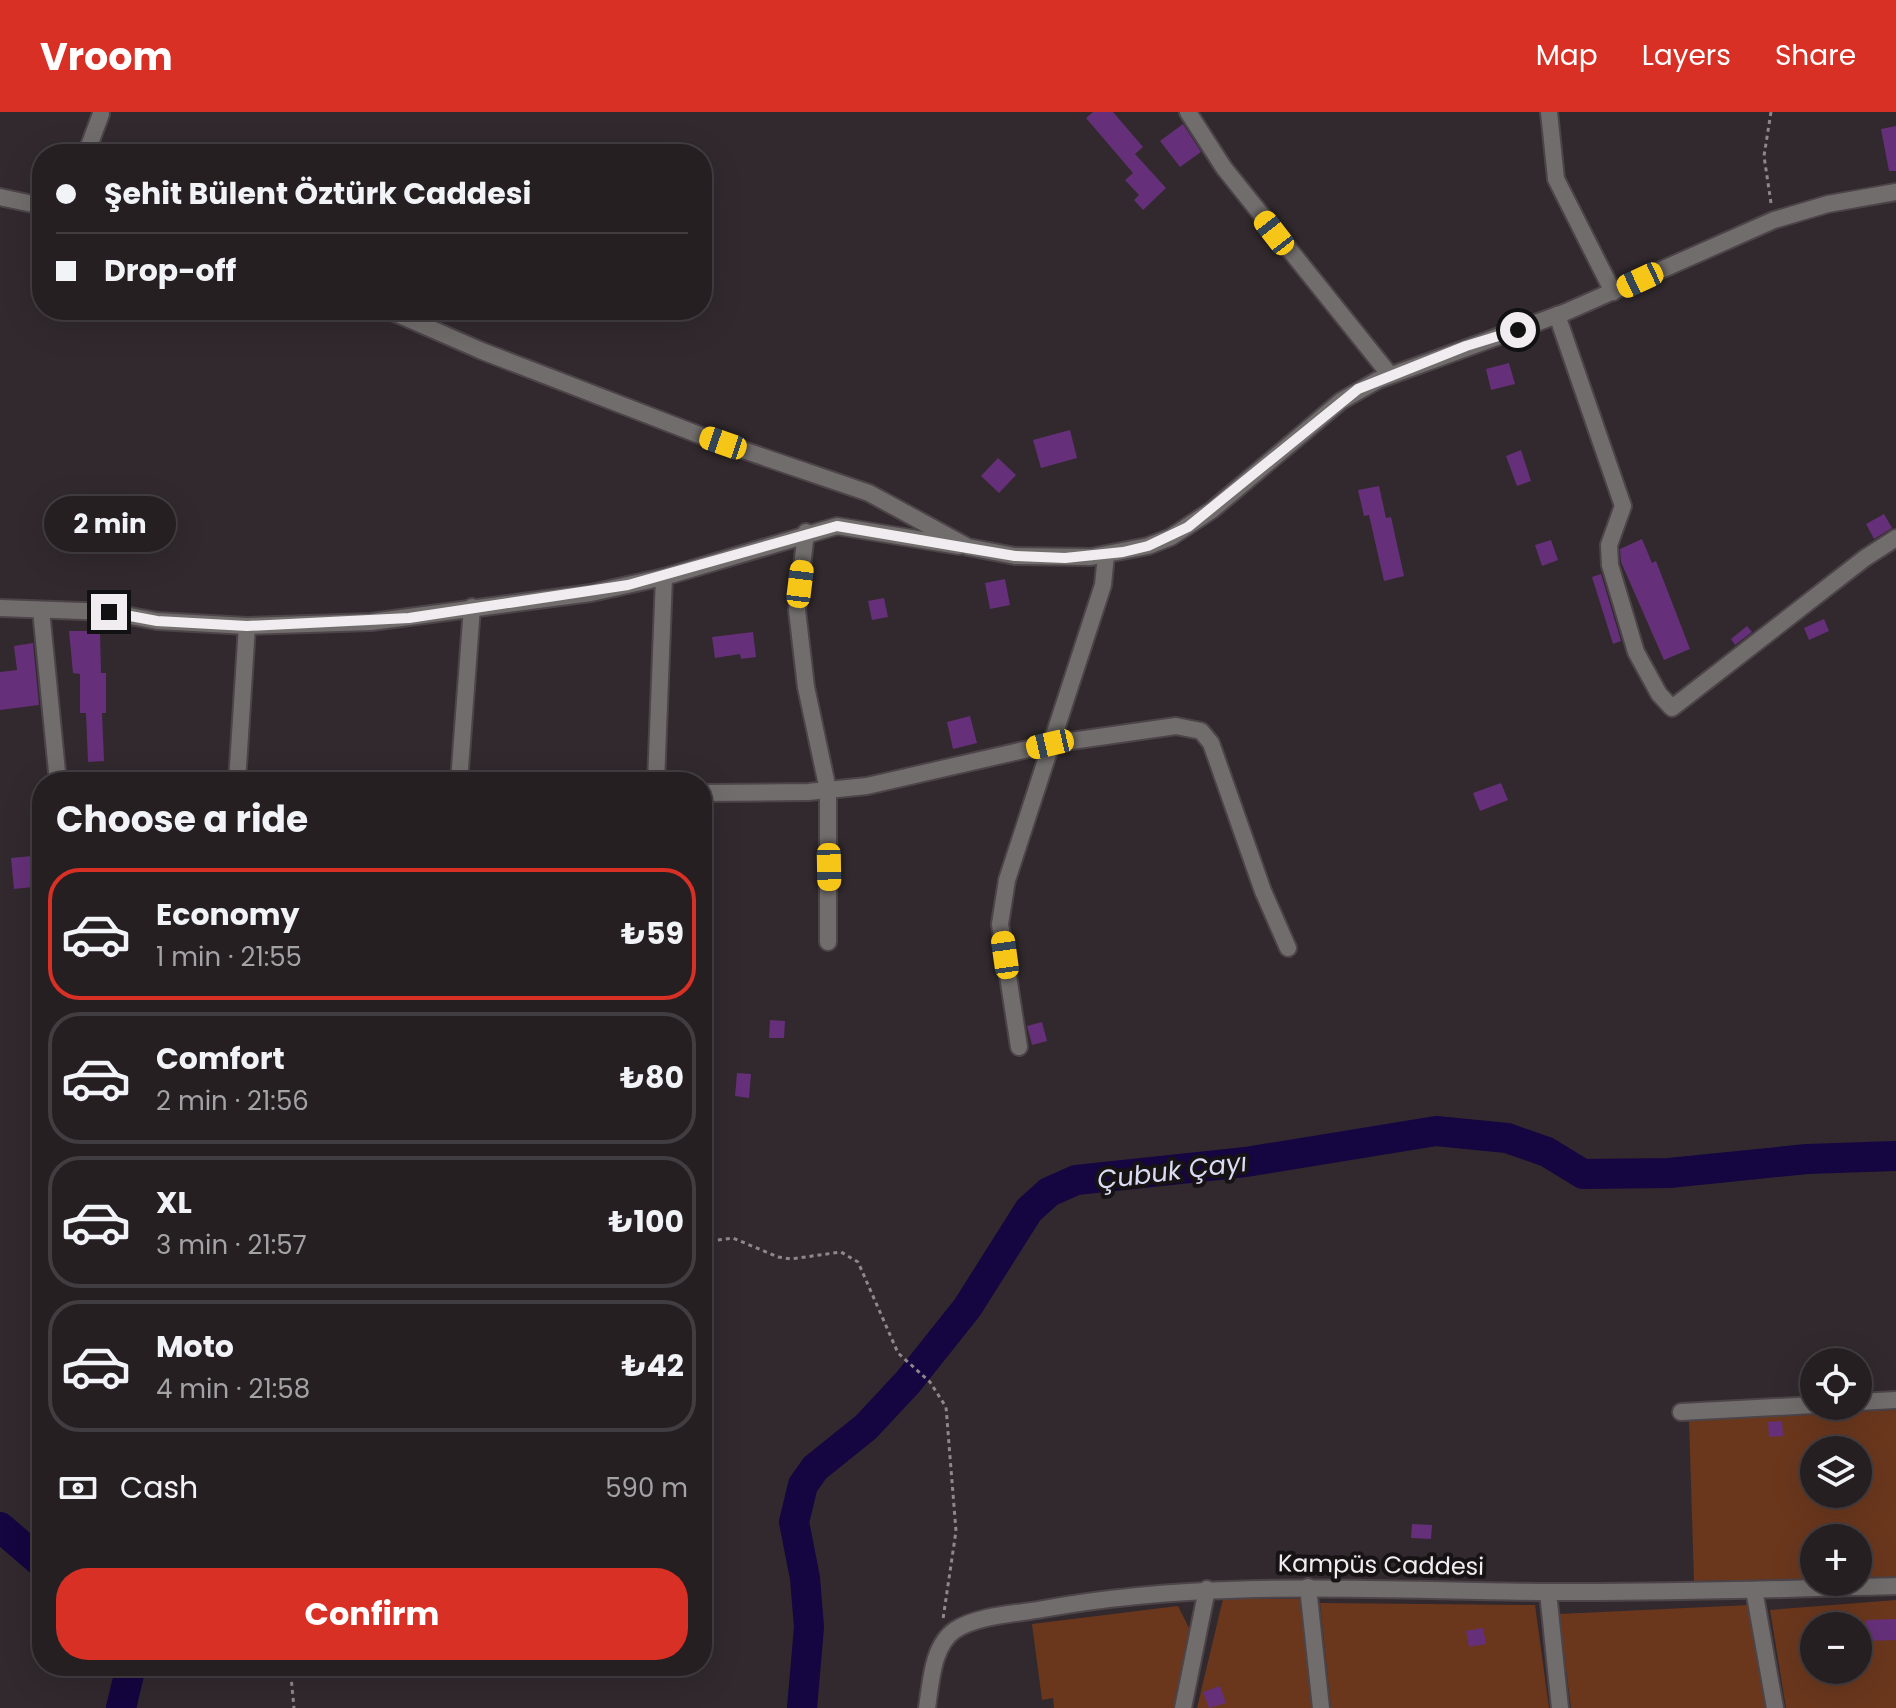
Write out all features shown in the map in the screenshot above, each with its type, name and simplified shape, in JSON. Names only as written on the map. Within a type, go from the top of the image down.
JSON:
[{"type":"street","points":[[1188,112],[1224,168],[1390,375]]},
{"type":"street","points":[[1549,112],[1556,179],[1613,292]]},
{"type":"street","points":[[90,144],[101,114]]},
{"type":"street","points":[[0,608],[109,612],[157,621],[247,626],[371,622],[591,593],[664,577],[806,532],[837,526],[1037,558],[1106,555],[1148,546],[1188,527],[1341,401],[1390,375],[1557,315],[1774,220],[1828,204],[1896,192]]},
{"type":"street","points":[[0,197],[32,204]]},
{"type":"street","points":[[1557,315],[1623,506],[1609,545],[1610,565],[1636,652],[1659,694],[1672,708],[1865,558],[1896,538]]},
{"type":"street","points":[[411,320],[482,351],[702,436],[869,493],[968,547]]},
{"type":"street","points":[[806,532],[797,610],[806,687],[828,790],[828,942]]},
{"type":"street","points":[[1019,1047],[1000,924],[1007,880],[1103,585],[1106,555]]},
{"type":"street","points":[[656,772],[664,577]]},
{"type":"street","points":[[460,772],[472,607]]},
{"type":"street","points":[[41,610],[57,772]]},
{"type":"street","points":[[238,772],[247,626]]},
{"type":"street","points":[[712,793],[867,786],[1050,744],[1176,726],[1201,731],[1211,743],[1263,891],[1288,948]]},
{"type":"street","points":[[1872,1401],[1896,1400]]},
{"type":"street","points":[[1681,1412],[1800,1406]]},
{"type":"street","name":"Kampüs Caddesi","points":[[948,1637],[974,1623],[1006,1615],[1082,1602],[1207,1589],[1308,1587],[1548,1592],[1896,1586]]},
{"type":"street","points":[[1308,1587],[1321,1708]]},
{"type":"street","points":[[1183,1708],[1207,1589]]},
{"type":"street","points":[[1754,1590],[1775,1708]]},
{"type":"street","points":[[1548,1592],[1560,1708]]},
{"type":"street","points":[[927,1708],[935,1663],[948,1637]]},
{"type":"path","points":[[1771,112],[1764,156],[1774,220]]},
{"type":"path","points":[[712,1241],[733,1238],[791,1259],[841,1252],[852,1255],[904,1362],[925,1377],[941,1397],[947,1422],[956,1531],[942,1624],[948,1637]]},
{"type":"path","points":[[291,1676],[294,1708]]},
{"type":"shaded area","points":[[1896,1410],[1896,1577],[1872,1578],[1872,1524],[1800,1524],[1800,1579],[1694,1581],[1689,1419],[1800,1414],[1800,1420],[1872,1420],[1872,1411]]},
{"type":"shaded area","points":[[1223,1599],[1301,1599],[1313,1708],[1197,1708]]},
{"type":"shaded area","points":[[1896,1600],[1896,1708],[1786,1708],[1770,1610]]},
{"type":"shaded area","points":[[1320,1603],[1535,1605],[1549,1708],[1331,1708]]},
{"type":"shaded area","points":[[1749,1605],[1768,1708],[1571,1708],[1559,1614]]},
{"type":"shaded area","points":[[1178,1606],[1191,1632],[1174,1708],[1054,1708],[1053,1698],[1042,1700],[1032,1624]]},
{"type":"building","points":[[1093,112],[1113,112],[1143,147],[1135,154],[1166,188],[1143,210],[1134,200],[1139,195],[1125,180],[1133,173],[1086,118]]},
{"type":"building","points":[[1183,124],[1201,152],[1180,167],[1160,141]]},
{"type":"building","points":[[1896,126],[1896,171],[1889,171],[1881,129]]},
{"type":"building","points":[[1509,363],[1515,384],[1491,390],[1486,369]]},
{"type":"building","points":[[1070,430],[1077,458],[1041,468],[1033,440]]},
{"type":"building","points":[[1521,450],[1531,481],[1517,486],[1506,456]]},
{"type":"building","points":[[998,458],[1016,475],[999,493],[981,476]]},
{"type":"building","points":[[1379,486],[1386,518],[1391,517],[1404,576],[1384,581],[1369,515],[1364,516],[1358,490]]},
{"type":"building","points":[[1884,514],[1892,528],[1874,539],[1866,524]]},
{"type":"building","points":[[1642,539],[1652,563],[1656,561],[1690,649],[1664,660],[1621,562],[1620,549]]},
{"type":"building","points":[[1551,540],[1558,560],[1542,566],[1535,545]]},
{"type":"building","points":[[1601,574],[1621,641],[1613,644],[1592,577]]},
{"type":"building","points":[[1005,579],[1010,605],[990,609],[985,583]]},
{"type":"building","points":[[884,598],[888,617],[872,620],[868,601]]},
{"type":"building","points":[[1824,619],[1829,631],[1809,640],[1804,628]]},
{"type":"building","points":[[1747,626],[1752,632],[1735,645],[1731,639]]},
{"type":"building","points":[[69,631],[100,631],[101,673],[106,673],[106,713],[102,713],[104,761],[88,762],[86,713],[80,713],[80,674],[73,673]]},
{"type":"building","points":[[753,632],[756,657],[741,659],[740,654],[715,658],[712,637]]},
{"type":"building","points":[[33,643],[39,705],[0,710],[0,672],[17,670],[14,646]]},
{"type":"building","points":[[970,716],[977,743],[953,749],[947,722]]},
{"type":"building","points":[[1501,783],[1508,800],[1480,811],[1473,793]]},
{"type":"building","points":[[32,856],[32,887],[14,889],[11,858]]},
{"type":"building","points":[[770,1020],[785,1021],[784,1038],[769,1038]]},
{"type":"building","points":[[1042,1022],[1047,1041],[1032,1045],[1027,1026]]},
{"type":"building","points":[[737,1073],[751,1074],[749,1098],[735,1096]]},
{"type":"building","points":[[1782,1421],[1783,1436],[1769,1437],[1768,1422]]},
{"type":"building","points":[[1412,1524],[1432,1525],[1431,1539],[1411,1538]]},
{"type":"building","points":[[1896,1619],[1896,1640],[1872,1641],[1872,1620]]},
{"type":"building","points":[[1483,1628],[1486,1644],[1469,1647],[1466,1631]]},
{"type":"building","points":[[1220,1686],[1226,1703],[1209,1708],[1203,1692]]},
{"type":"waterway","name":"Çubuk Çayı","points":[[802,1708],[809,1627],[805,1578],[794,1522],[803,1485],[815,1468],[866,1427],[908,1382],[967,1308],[1029,1210],[1049,1192],[1076,1180],[1246,1162],[1436,1131],[1507,1138],[1547,1152],[1583,1174],[1669,1173],[1807,1159],[1896,1156]]},
{"type":"waterway","name":"Çubuk Çayı","points":[[0,1527],[32,1554]]},
{"type":"waterway","name":"Çubuk Çayı","points":[[121,1708],[129,1676]]},
{"type":"route","points":[[109,612],[157,621],[247,626],[339,624],[409,618],[591,593],[664,577],[806,532],[837,526],[1015,556],[1065,558],[1123,552],[1148,546],[1188,527],[1358,389],[1466,346],[1518,330]]}]
